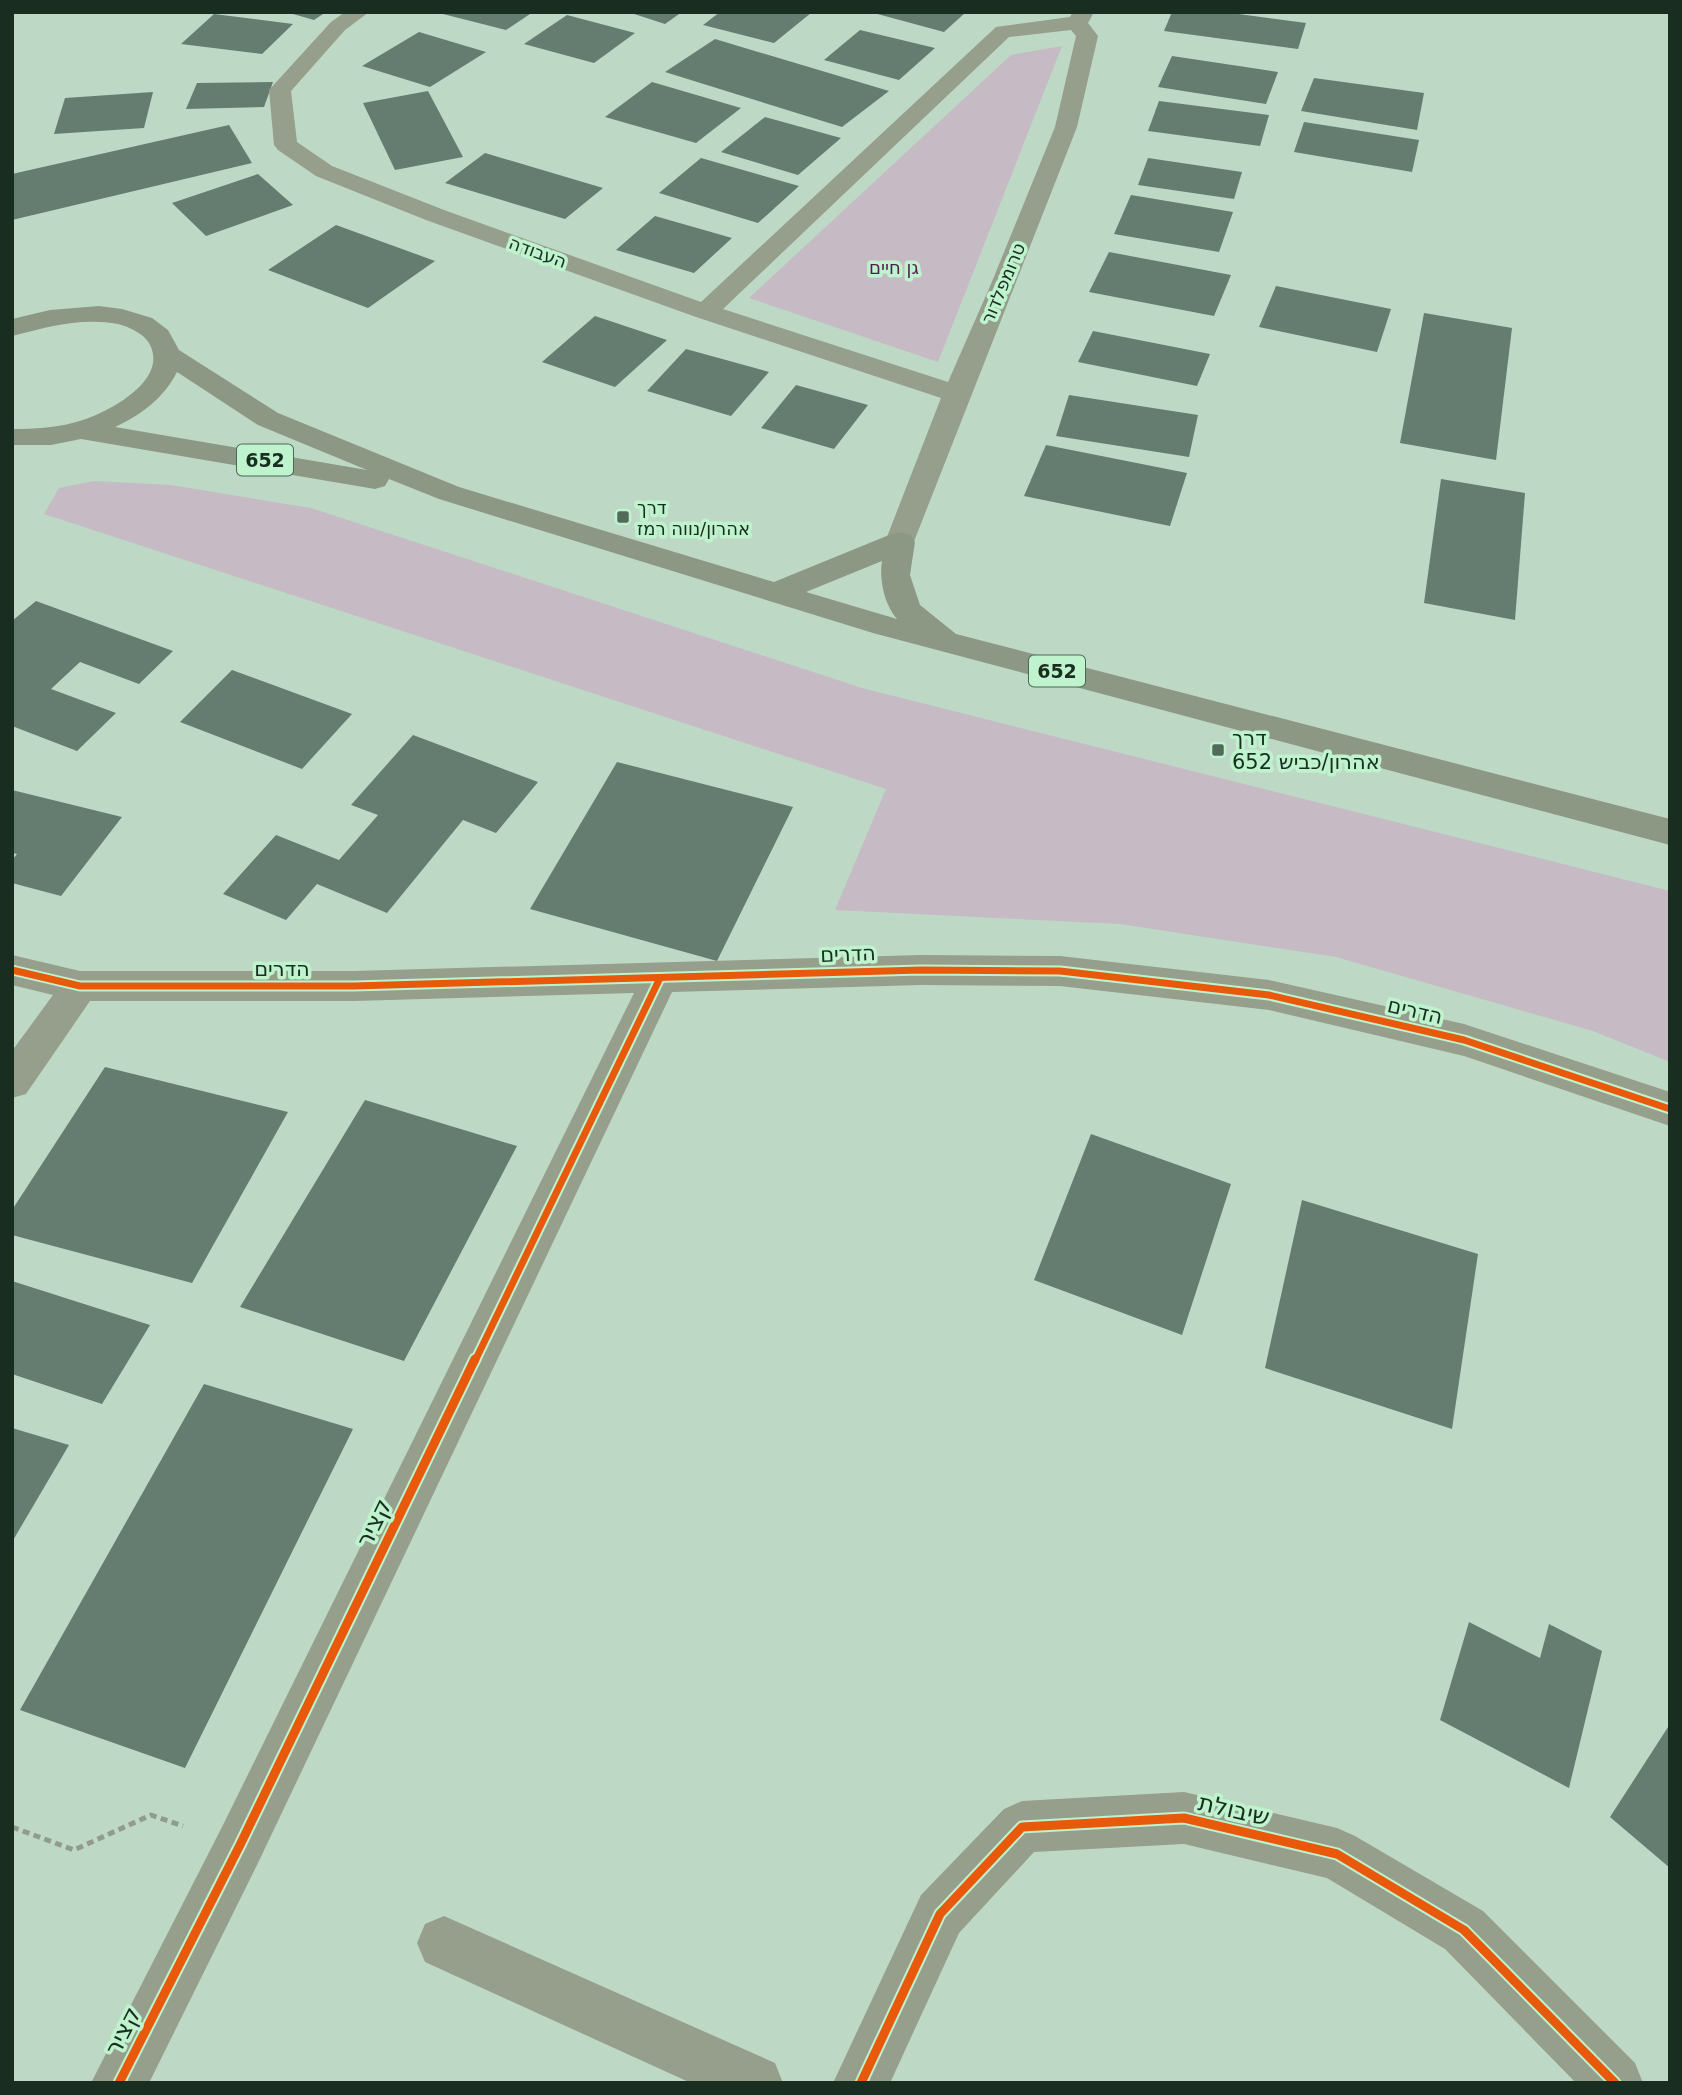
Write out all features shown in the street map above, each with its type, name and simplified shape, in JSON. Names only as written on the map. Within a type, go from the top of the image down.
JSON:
[{"type":"main road","name":"652","points":[[12,437],[52,436],[80,430],[128,410],[146,397],[159,382],[166,368],[167,354],[161,339],[148,328],[129,319],[105,314],[60,316],[15,325]]},
{"type":"main road","name":"652","points":[[167,354],[268,419],[449,493],[884,626],[1670,832]]},
{"type":"main road","name":"652","points":[[80,430],[449,493]]},
{"type":"main road","points":[[775,593],[900,542]]},
{"type":"main road","points":[[900,542],[894,576],[906,610],[953,644]]},
{"type":"street","name":"העבודה","points":[[359,12],[338,26],[280,90],[286,145],[324,171],[435,215],[705,312],[956,394]]},
{"type":"street","name":"טרומפלדור","points":[[705,312],[1003,31],[1081,17],[1087,36],[1066,127],[1004,284],[956,394],[900,542]]},
{"type":"street","name":"הדרים","points":[[12,970],[80,986],[354,986],[921,970],[1060,971],[1269,995],[1464,1040],[1670,1109]]},
{"type":"street","name":"קציר","points":[[119,2083],[240,1846],[660,978]]},
{"type":"street","points":[[12,1082],[80,986]]},
{"type":"street","name":"שיבולת","points":[[861,2083],[940,1914],[1022,1827],[1184,1818],[1337,1854],[1464,1930],[1615,2083]]},
{"type":"street","points":[[444,1943],[755,2083]]},
{"type":"path","points":[[12,1827],[74,1850],[151,1815],[240,1846]]},
{"type":"green space","name":"גן חיים","points":[[1062,46],[938,362],[749,298],[1011,55]]},
{"type":"green space","points":[[94,481],[171,485],[311,508],[862,688],[1670,891],[1670,1062],[1593,1031],[1336,957],[1120,924],[835,910],[886,789],[44,514],[59,488]]},
{"type":"building","points":[[286,12],[326,12],[314,20]]},
{"type":"building","points":[[628,12],[682,12],[665,24]]},
{"type":"building","points":[[720,12],[811,13],[774,43],[703,25]]},
{"type":"building","points":[[870,12],[966,12],[944,32]]},
{"type":"building","points":[[1172,12],[1224,12],[1306,23],[1298,49],[1164,31]]},
{"type":"building","points":[[439,13],[530,14],[506,30]]},
{"type":"building","points":[[214,14],[293,24],[262,54],[181,44]]},
{"type":"building","points":[[567,15],[635,33],[594,63],[524,44]]},
{"type":"building","points":[[860,30],[935,48],[899,80],[824,60]]},
{"type":"building","points":[[419,32],[486,52],[430,87],[362,66]]},
{"type":"building","points":[[715,39],[889,91],[842,127],[665,72]]},
{"type":"building","points":[[1172,56],[1278,72],[1266,104],[1158,87]]},
{"type":"building","points":[[1314,78],[1424,93],[1417,130],[1301,111]]},
{"type":"building","points":[[273,82],[264,107],[186,109],[197,83]]},
{"type":"building","points":[[652,82],[741,108],[696,143],[605,117]]},
{"type":"building","points":[[428,91],[463,157],[395,170],[363,103]]},
{"type":"building","points":[[153,92],[144,128],[54,134],[65,98]]},
{"type":"building","points":[[1159,101],[1269,115],[1260,146],[1148,131]]},
{"type":"building","points":[[765,117],[841,138],[798,175],[721,152]]},
{"type":"building","points":[[1304,122],[1419,140],[1412,172],[1294,152]]},
{"type":"building","points":[[229,125],[252,163],[12,220],[12,174]]},
{"type":"building","points":[[485,153],[603,188],[565,219],[445,183]]},
{"type":"building","points":[[701,158],[799,186],[758,223],[659,193]]},
{"type":"building","points":[[1148,158],[1242,172],[1234,199],[1138,185]]},
{"type":"building","points":[[258,174],[293,205],[206,236],[172,203]]},
{"type":"building","points":[[1131,195],[1233,212],[1219,252],[1114,234]]},
{"type":"building","points":[[655,216],[732,238],[694,273],[616,250]]},
{"type":"building","points":[[336,225],[435,261],[368,308],[268,270]]},
{"type":"building","points":[[1109,252],[1231,275],[1214,316],[1089,292]]},
{"type":"building","points":[[1276,286],[1391,309],[1377,352],[1259,327]]},
{"type":"building","points":[[1424,313],[1512,328],[1496,460],[1400,443]]},
{"type":"building","points":[[595,316],[667,340],[615,387],[542,362]]},
{"type":"building","points":[[1093,331],[1210,354],[1197,386],[1078,362]]},
{"type":"building","points":[[686,349],[769,372],[731,416],[647,391]]},
{"type":"building","points":[[796,385],[868,405],[834,449],[761,428]]},
{"type":"building","points":[[1069,395],[1198,415],[1189,457],[1056,436]]},
{"type":"building","points":[[1046,445],[1187,473],[1170,526],[1024,496]]},
{"type":"building","points":[[1441,479],[1525,493],[1515,620],[1424,603]]},
{"type":"building","points":[[36,601],[173,651],[139,684],[80,662],[51,689],[116,713],[77,751],[12,726],[12,621]]},
{"type":"building","points":[[232,670],[352,714],[302,769],[180,722]]},
{"type":"building","points":[[413,735],[538,782],[496,833],[463,820],[387,913],[317,884],[286,920],[223,894],[276,835],[339,860],[378,815],[351,805]]},
{"type":"building","points":[[617,762],[793,807],[717,961],[530,909]]},
{"type":"building","points":[[12,790],[122,817],[61,896],[12,883],[12,860],[17,854],[12,853]]},
{"type":"building","points":[[105,1067],[288,1112],[192,1283],[12,1235],[12,1210]]},
{"type":"building","points":[[365,1100],[517,1146],[404,1361],[240,1307]]},
{"type":"building","points":[[1091,1134],[1231,1184],[1182,1335],[1034,1280]]},
{"type":"building","points":[[1302,1200],[1478,1254],[1452,1429],[1265,1368]]},
{"type":"building","points":[[12,1281],[150,1325],[102,1404],[12,1374]]},
{"type":"building","points":[[204,1384],[353,1429],[185,1768],[20,1710]]},
{"type":"building","points":[[12,1428],[69,1445],[12,1542]]},
{"type":"building","points":[[1469,1622],[1540,1658],[1549,1624],[1602,1651],[1569,1788],[1440,1720]]},
{"type":"building","points":[[1670,1724],[1670,1868],[1610,1817]]},
{"type":"cycle path","points":[[12,970],[80,986],[354,986],[921,970],[1060,971],[1269,995],[1464,1040],[1670,1109]]},
{"type":"cycle path","points":[[119,2083],[240,1845],[660,978]]},
{"type":"cycle path","points":[[861,2083],[940,1914],[1022,1827],[1184,1818],[1337,1854],[1464,1930],[1615,2083]]},
{"type":"place","name":"דרך אהרון/נווה רמז","points":[[623,517]]},
{"type":"place","name":"דרך אהרון/כביש 652","points":[[1218,750]]}]
